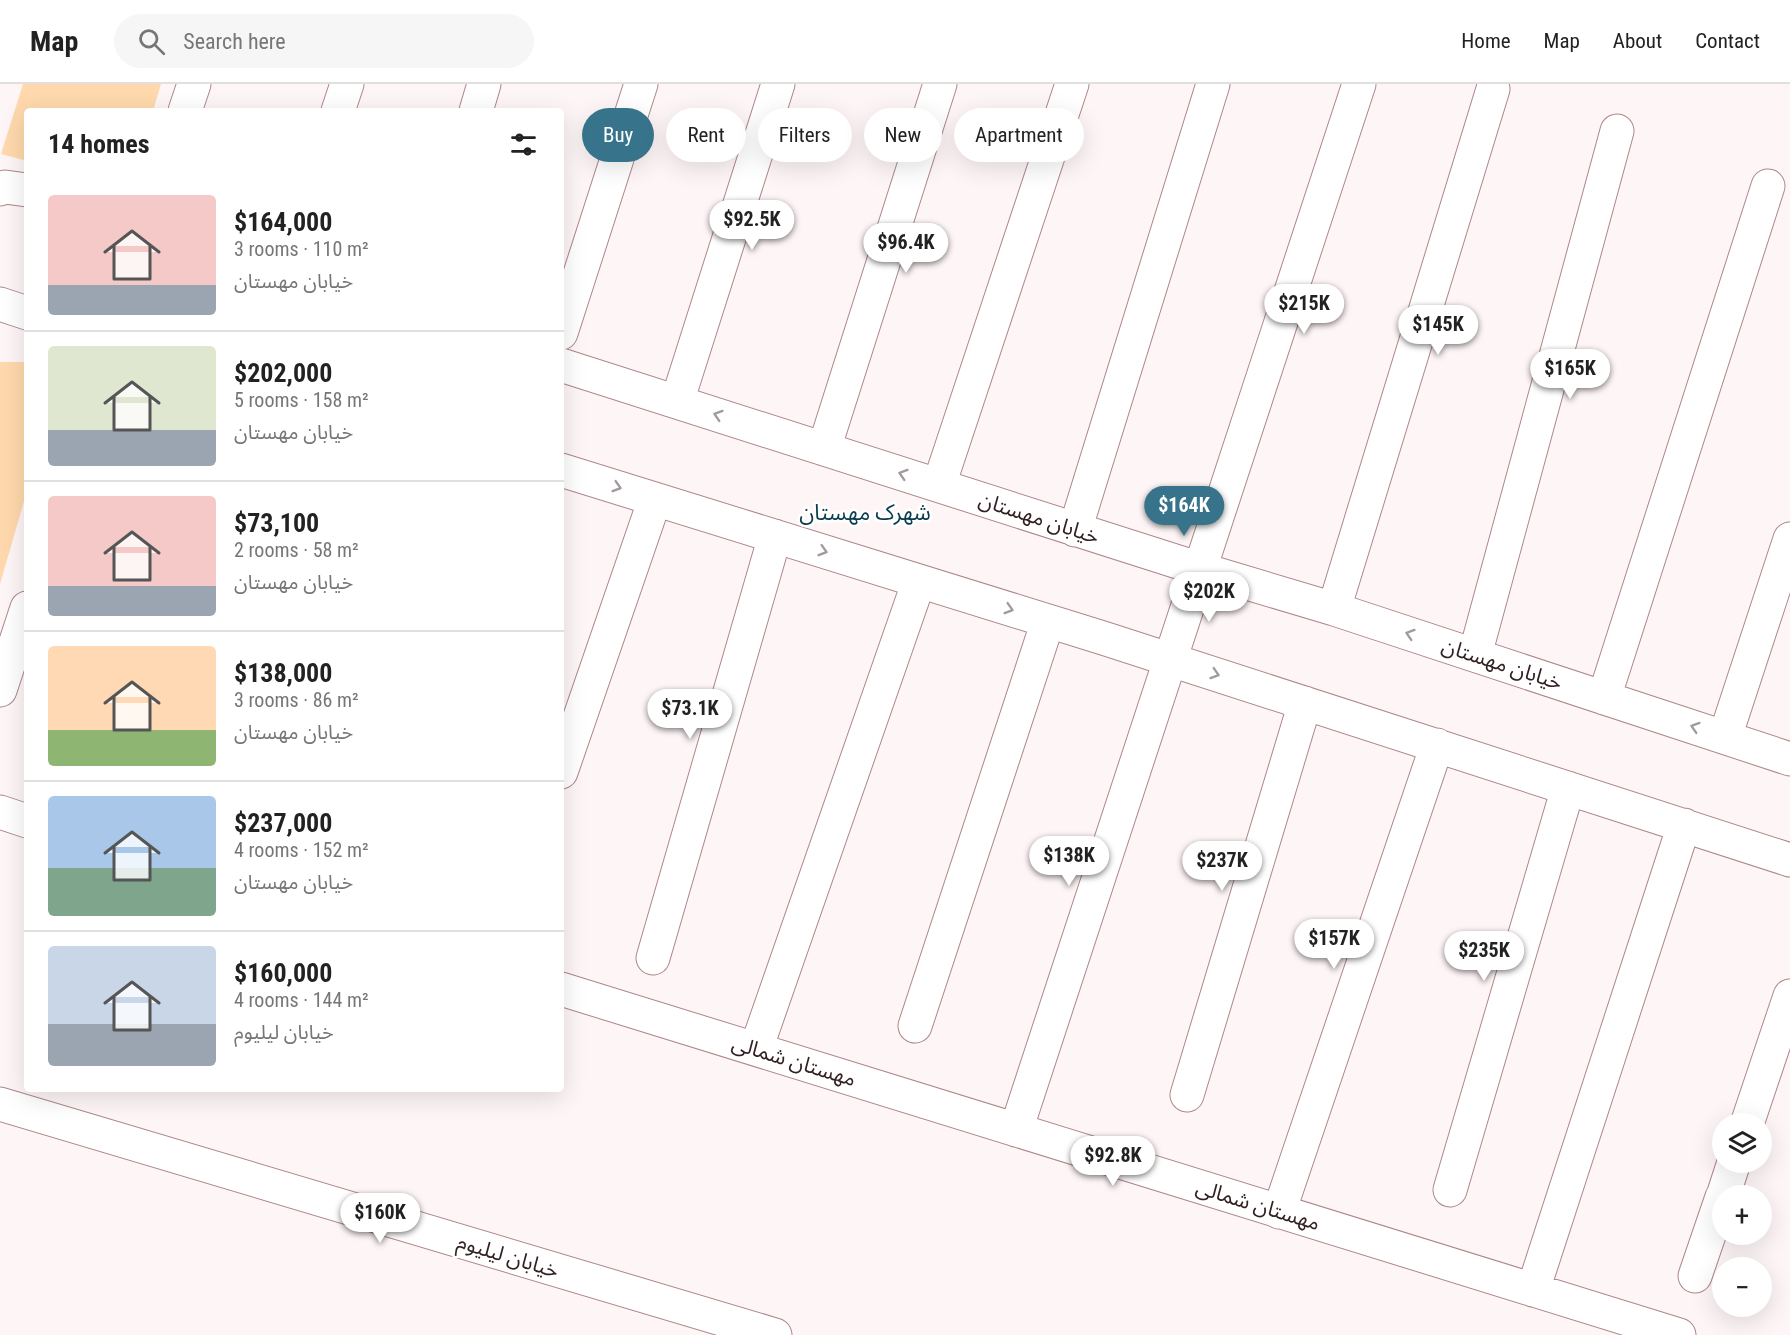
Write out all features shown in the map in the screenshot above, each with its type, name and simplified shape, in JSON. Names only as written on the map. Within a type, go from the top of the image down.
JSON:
[{"type":"street","points":[[186,108],[194,84]]},
{"type":"street","points":[[339,108],[347,84]]},
{"type":"street","points":[[477,108],[484,84]]},
{"type":"street","points":[[564,324],[641,84]]},
{"type":"street","points":[[677,402],[778,84]]},
{"type":"street","points":[[824,449],[940,84]]},
{"type":"street","points":[[939,485],[1072,84]]},
{"type":"street","points":[[1075,530],[1213,84]]},
{"type":"street","points":[[1016,1130],[1359,84]]},
{"type":"street","points":[[1334,609],[1493,89]]},
{"type":"street","points":[[1475,655],[1617,131]]},
{"type":"street","points":[[1604,698],[1768,186]]},
{"type":"street","points":[[0,304],[24,312]]},
{"type":"street","name":"خیابان مهستان","points":[[564,366],[1075,530],[1334,609],[1790,759]]},
{"type":"street","points":[[564,471],[1048,621],[1790,860]]},
{"type":"street","points":[[564,763],[655,499]]},
{"type":"street","points":[[653,958],[775,536]]},
{"type":"street","points":[[1725,737],[1790,539]]},
{"type":"street","points":[[756,1049],[919,581]]},
{"type":"street","points":[[0,690],[24,617]]},
{"type":"street","points":[[915,1026],[1048,621]]},
{"type":"street","points":[[1187,1095],[1305,703]]},
{"type":"street","points":[[1279,1212],[1437,746]]},
{"type":"street","points":[[1450,1190],[1568,788]]},
{"type":"street","points":[[0,812],[24,820]]},
{"type":"street","points":[[1533,1290],[1684,825]]},
{"type":"street","name":"مهستان شمالی","points":[[564,990],[1680,1335]]},
{"type":"street","points":[[1751,1113],[1790,996]]},
{"type":"street","name":"خیابان لیلیوم","points":[[0,1104],[775,1335]]},
{"type":"street","points":[[1695,1276],[1712,1226]]},
{"type":"shaded area","points":[[23,84],[161,84],[154,108],[24,108],[24,160],[1,154]]},
{"type":"shaded area","points":[[0,362],[24,362],[24,501],[0,584]]},
{"type":"district","name":"شهرک مهستان","points":[[865,512]]}]
